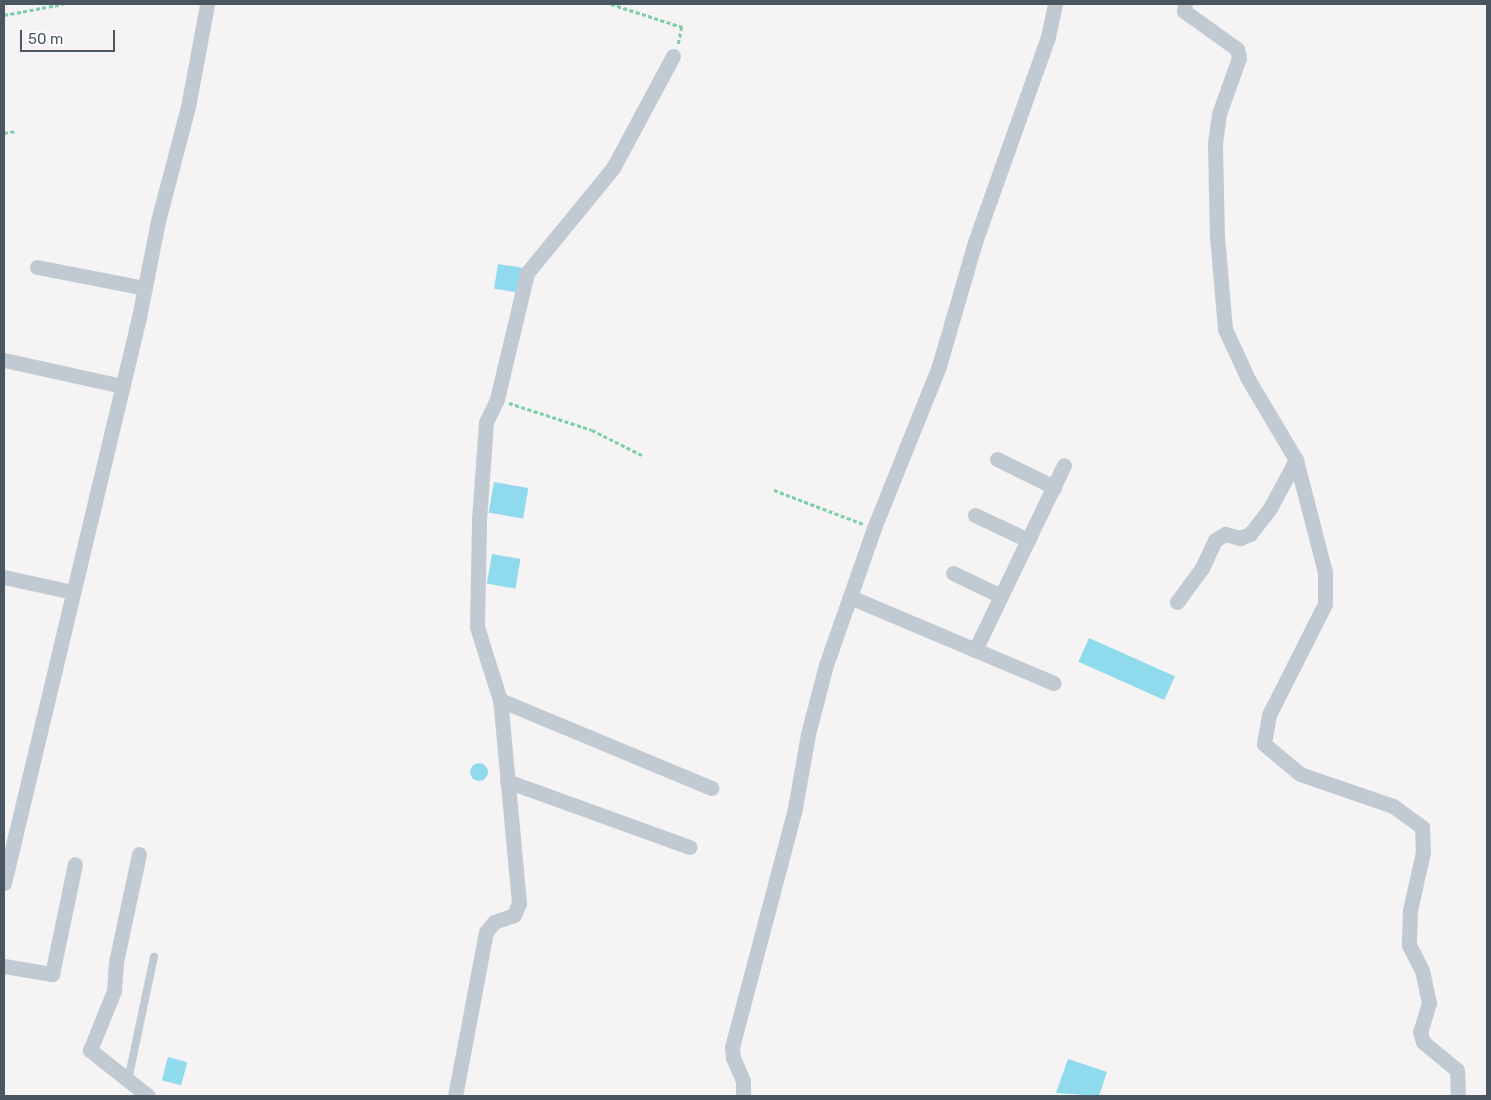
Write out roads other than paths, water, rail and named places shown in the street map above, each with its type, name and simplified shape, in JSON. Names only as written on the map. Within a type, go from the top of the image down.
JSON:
[{"type":"street","points":[[4,884],[145,288],[158,221],[188,107],[207,4]]},
{"type":"street","points":[[743,1096],[743,1081],[732,1058],[732,1047],[795,808],[810,725],[850,597],[874,528],[939,366],[975,242],[1048,37],[1055,4]]},
{"type":"street","points":[[1185,4],[1184,11],[1237,48],[1239,58],[1220,114],[1215,144],[1217,236],[1226,329],[1248,379],[1296,460],[1325,572],[1325,604],[1268,715],[1264,744],[1300,774],[1393,806],[1422,827],[1424,852],[1410,910],[1409,945],[1422,970],[1429,1003],[1420,1032],[1423,1042],[1457,1070],[1458,1096]]},
{"type":"street","points":[[455,1096],[486,932],[494,922],[514,914],[519,903],[500,700],[478,627],[483,440],[486,422],[497,400],[527,273],[613,168],[673,56]]},
{"type":"street","points":[[37,267],[145,288]]},
{"type":"street","points":[[4,360],[122,386]]},
{"type":"street","points":[[997,460],[1054,487]]},
{"type":"street","points":[[1177,602],[1202,568],[1215,540],[1225,534],[1240,538],[1250,534],[1270,508],[1296,460]]},
{"type":"street","points":[[975,650],[1064,465]]},
{"type":"street","points":[[975,515],[1028,540]]},
{"type":"street","points":[[953,573],[1001,596]]},
{"type":"street","points":[[4,577],[72,592]]},
{"type":"street","points":[[850,597],[1054,683]]},
{"type":"street","points":[[500,700],[711,788]]},
{"type":"street","points":[[507,781],[689,847]]},
{"type":"street","points":[[139,854],[116,962],[114,991],[91,1045],[93,1054],[148,1096]]},
{"type":"street","points":[[4,966],[52,974],[75,864]]},
{"type":"lane","points":[[128,1080],[154,957]]},
{"type":"water","points":[[498,264],[522,268],[518,292],[494,289]]},
{"type":"water","points":[[494,482],[528,488],[523,519],[489,513]]},
{"type":"water","points":[[492,554],[521,559],[515,589],[487,584]]},
{"type":"water","points":[[1089,638],[1175,676],[1164,700],[1078,662]]},
{"type":"water","points":[[479,763],[487,768],[488,772],[483,780],[479,781],[471,776],[470,772],[475,764]]},
{"type":"water","points":[[168,1057],[187,1062],[181,1085],[162,1080]]},
{"type":"water","points":[[1068,1059],[1107,1072],[1099,1096],[1056,1093]]}]
